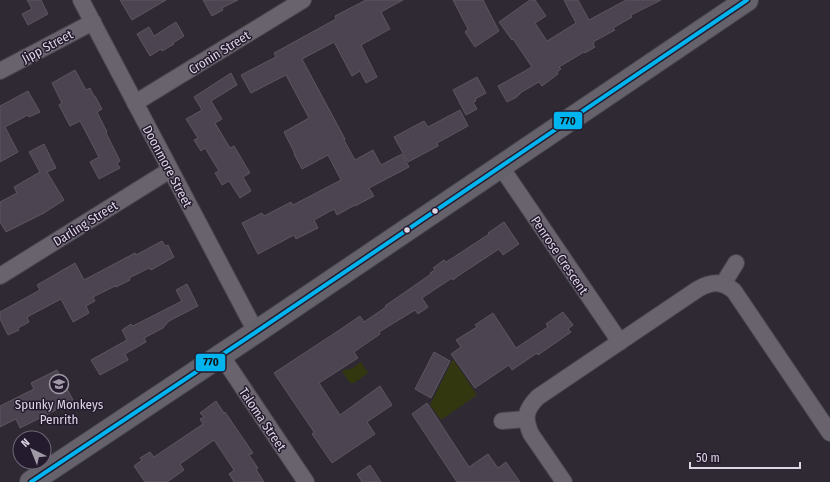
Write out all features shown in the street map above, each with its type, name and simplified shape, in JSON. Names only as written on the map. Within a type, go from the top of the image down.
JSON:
[{"type":"main road","points":[[31,482],[256,332],[747,0]]},
{"type":"street","name":"Doonmore Street","points":[[81,0],[256,332]]},
{"type":"street","name":"Cronin Street","points":[[135,103],[303,0]]},
{"type":"street","name":"Jipp Street","points":[[0,71],[93,22]]},
{"type":"street","name":"Penrose Crescent","points":[[501,167],[620,342]]},
{"type":"street","name":"Darling Street","points":[[0,276],[170,170]]},
{"type":"street","points":[[723,284],[736,263]]},
{"type":"street","points":[[564,482],[531,434],[526,419],[529,408],[538,397],[704,285],[716,283],[723,284],[729,287],[738,296],[830,433]]},
{"type":"street","name":"Taloma Street","points":[[221,355],[306,482]]},
{"type":"street","points":[[502,421],[526,419]]},
{"type":"green space","points":[[453,359],[477,395],[441,420],[430,405]]},
{"type":"green space","points":[[361,362],[368,373],[354,383],[350,383],[342,371],[351,369]]},
{"type":"building","points":[[27,0],[41,0],[48,14],[28,25],[22,14],[32,9]]},
{"type":"building","points":[[120,0],[166,0],[132,20]]},
{"type":"building","points":[[203,0],[238,0],[222,8],[223,10],[212,16]]},
{"type":"building","points":[[366,0],[403,0],[381,12],[390,29],[361,45],[377,77],[366,83],[360,71],[352,76],[334,42],[302,59],[355,160],[373,150],[381,165],[402,154],[409,167],[369,188],[374,196],[337,215],[334,209],[314,220],[318,228],[296,239],[294,235],[258,254],[242,223],[262,213],[264,216],[291,202],[293,205],[341,180],[328,155],[302,169],[294,154],[284,132],[309,118],[286,75],[251,93],[241,75],[276,57],[274,53],[336,19],[335,16]]},
{"type":"building","points":[[453,0],[483,0],[499,31],[475,47],[465,32],[468,29]]},
{"type":"building","points":[[530,0],[535,0],[546,16],[535,23],[547,41],[576,23],[564,0],[578,0],[589,20],[626,0],[661,0],[631,15],[632,17],[613,28],[615,30],[593,42],[595,47],[559,67],[561,69],[557,72],[558,74],[542,86],[539,82],[507,102],[498,86],[532,67],[513,39],[512,40],[499,22]]},
{"type":"building","points":[[176,22],[184,36],[173,43],[174,44],[162,51],[161,49],[150,56],[137,34],[149,27],[154,36]]},
{"type":"building","points":[[75,70],[86,90],[90,88],[102,109],[97,112],[120,161],[117,163],[120,168],[99,179],[90,162],[99,157],[80,121],[70,126],[59,105],[62,103],[52,83]]},
{"type":"building","points":[[231,73],[237,85],[211,101],[222,119],[215,123],[230,148],[234,146],[250,173],[243,177],[251,191],[240,198],[229,181],[222,185],[215,173],[219,171],[205,148],[201,151],[194,140],[198,138],[186,119],[202,110],[194,97]]},
{"type":"building","points":[[477,77],[486,93],[475,99],[476,101],[473,102],[477,109],[466,115],[453,90]]},
{"type":"building","points":[[28,91],[40,112],[29,117],[28,115],[5,127],[18,152],[0,162],[0,106]]},
{"type":"building","points":[[460,110],[468,126],[437,143],[438,146],[408,162],[394,137],[424,121],[428,127]]},
{"type":"building","points":[[44,144],[56,168],[47,172],[64,200],[44,213],[6,232],[0,222],[0,202],[17,193],[14,187],[40,172],[29,152]]},
{"type":"building","points":[[504,222],[519,244],[503,255],[499,249],[453,280],[452,278],[422,298],[428,307],[418,314],[415,310],[379,332],[380,334],[354,352],[358,358],[319,383],[340,415],[380,386],[392,405],[367,422],[375,434],[332,463],[312,434],[314,432],[274,373],[360,316],[364,322],[431,274],[430,273],[435,270],[433,268],[444,260],[446,262],[451,259],[489,234],[488,233]]},
{"type":"building","points":[[162,241],[165,246],[168,245],[174,257],[151,270],[149,268],[129,278],[130,280],[93,297],[95,301],[86,306],[89,313],[73,322],[61,299],[27,317],[29,322],[18,328],[19,330],[8,335],[0,319],[0,312],[40,290],[37,285],[75,263],[84,280],[135,253],[136,255]]},
{"type":"building","points":[[187,284],[198,306],[169,321],[163,328],[144,338],[146,342],[125,354],[128,360],[100,375],[91,360],[127,340],[122,330],[131,324],[133,326],[182,301],[176,290]]},
{"type":"building","points":[[563,312],[573,325],[568,329],[571,332],[538,355],[537,353],[512,370],[509,365],[475,388],[451,354],[461,347],[456,340],[477,327],[475,325],[493,313],[516,348],[548,327],[546,324]]},
{"type":"building","points":[[434,352],[450,361],[431,398],[415,389]]},
{"type":"building","points":[[57,370],[73,400],[20,428],[16,419],[0,427],[0,406],[34,389],[31,383]]},
{"type":"building","points":[[216,401],[253,453],[249,455],[258,468],[256,469],[264,482],[234,482],[229,474],[234,470],[214,440],[180,464],[184,470],[167,482],[145,482],[134,466],[142,460],[140,458],[150,452],[154,457],[203,424],[200,419],[204,417],[200,413]]},
{"type":"building","points":[[427,403],[469,467],[488,454],[498,468],[506,462],[520,482],[457,482],[412,414]]},
{"type":"building","points":[[370,465],[381,482],[362,482],[357,474]]},
{"type":"transit line","name":"770","points":[[31,482],[256,332],[747,0]]},
{"type":"place","name":"Spunky Monkeys Penrith","points":[[59,384]]}]
